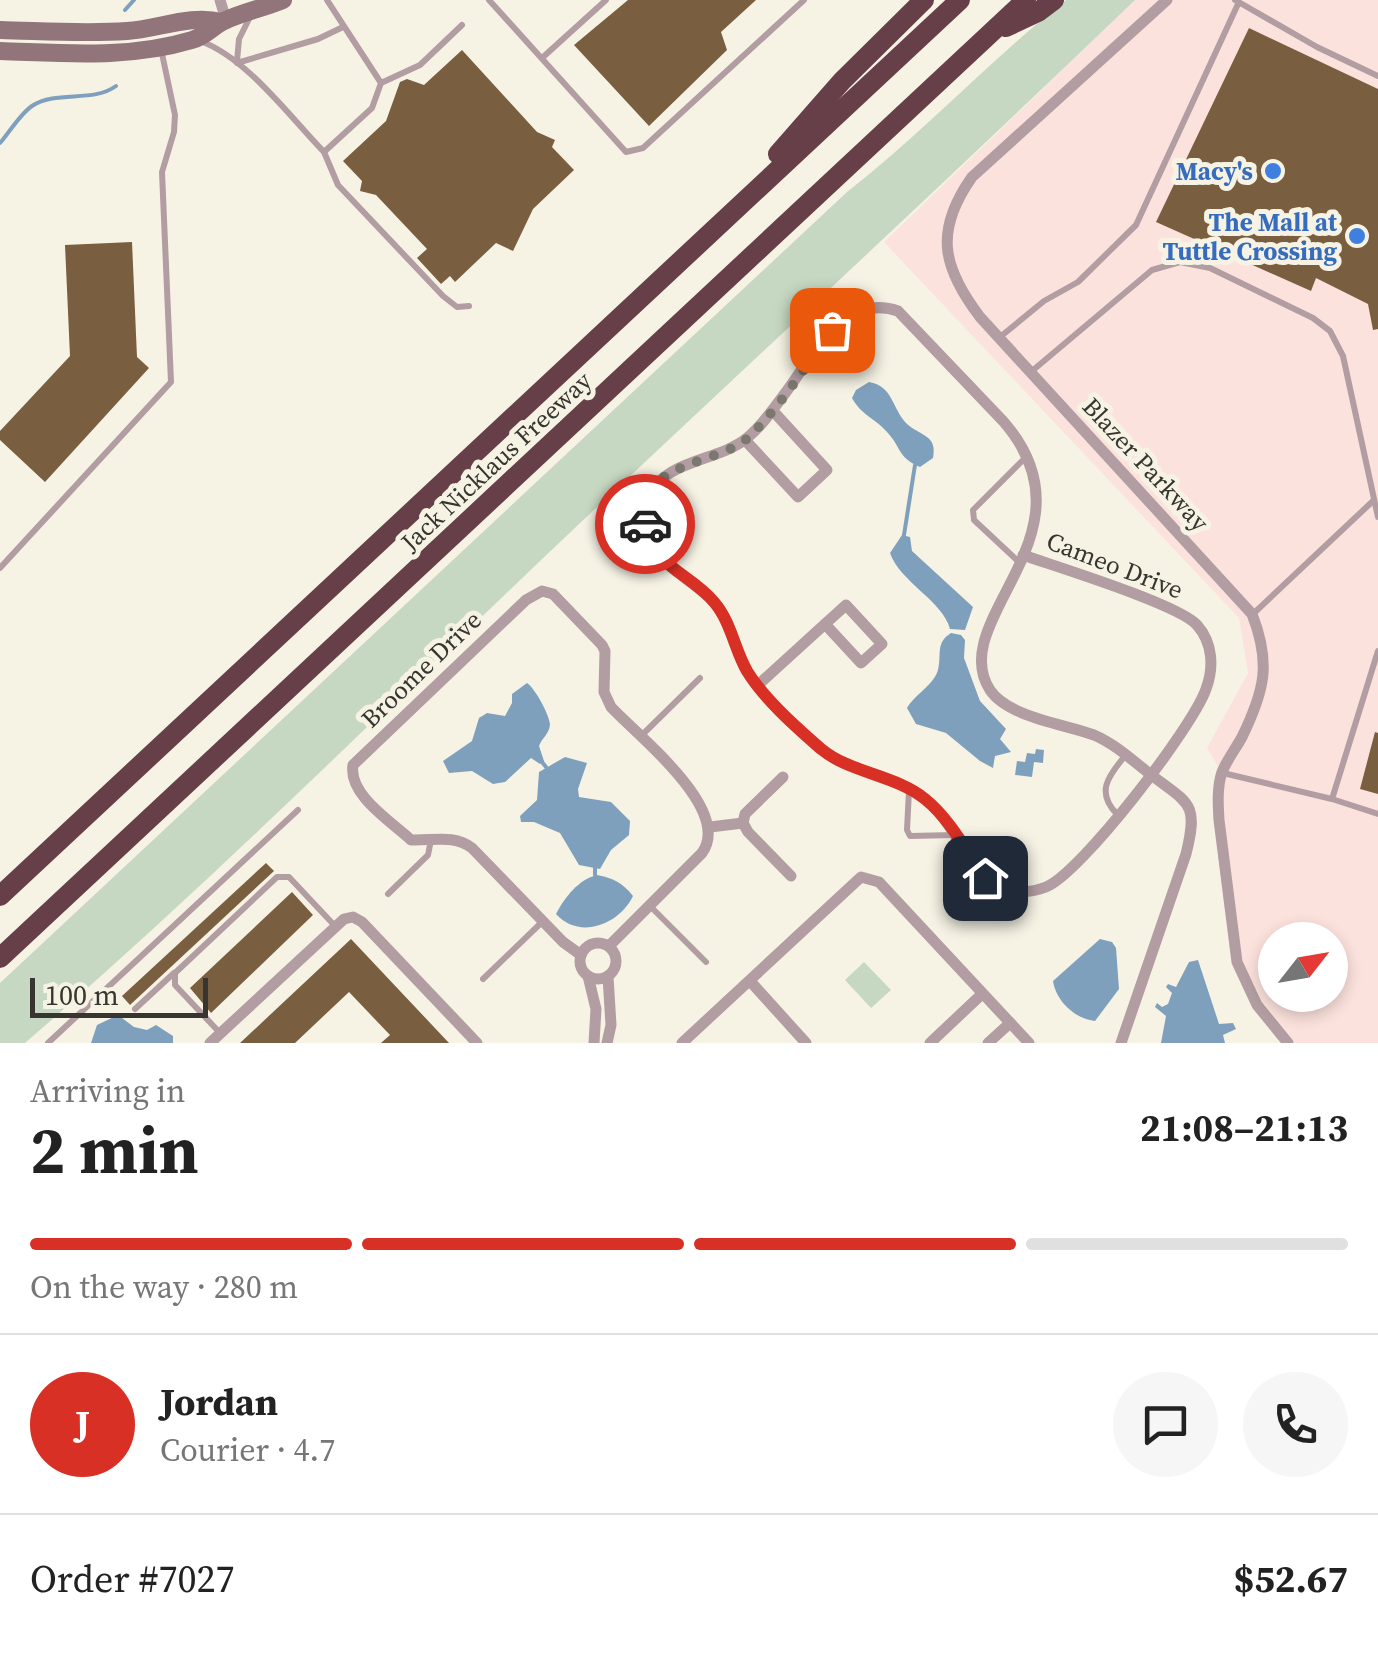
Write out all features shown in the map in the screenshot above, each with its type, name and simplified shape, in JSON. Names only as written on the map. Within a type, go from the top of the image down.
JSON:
[{"type":"highway","points":[[704,239],[842,81],[924,0]]},
{"type":"highway","name":"Jack Nicklaus Freeway","points":[[0,896],[960,0]]},
{"type":"highway","name":"Jack Nicklaus Freeway","points":[[0,958],[1026,0]]},
{"type":"highway","points":[[990,34],[1038,12],[1054,0]]},
{"type":"main road","points":[[0,51],[116,55],[161,48],[195,40],[224,21],[283,0]]},
{"type":"main road","points":[[0,30],[87,33],[132,31],[204,18],[224,21]]},
{"type":"street","points":[[220,0],[224,21]]},
{"type":"street","name":"Blazer Parkway","points":[[1167,0],[972,178],[959,196],[950,221],[948,267],[964,295],[1000,337],[1252,614],[1262,639],[1262,688],[1222,772],[1219,820],[1237,962],[1257,1005],[1288,1043]]},
{"type":"street","points":[[773,411],[827,470],[798,497],[746,440],[844,319],[859,310],[888,308],[898,311],[914,326],[1011,430],[1028,456],[1036,476],[1038,507],[1021,558],[981,650],[990,690],[1012,709],[1097,736],[1126,754],[1186,800],[1193,825],[1121,1043]]},
{"type":"street","name":"Cameo Drive","points":[[746,440],[660,479],[644,512],[647,537],[658,556],[711,598],[730,628],[748,673],[825,753],[923,797],[985,878],[998,888],[1028,892],[1058,881],[1152,776],[1194,717],[1212,670],[1206,638],[1183,614],[1021,558]]},
{"type":"street","name":"Broome Drive","points":[[431,840],[411,840],[358,790],[353,765],[526,600],[542,590],[553,594],[602,645],[606,700],[640,737]]},
{"type":"street","points":[[758,685],[825,624],[846,605],[882,644],[861,663],[825,624]]},
{"type":"street","points":[[609,946],[702,853],[710,840],[710,827],[698,798],[640,737]]},
{"type":"street","points":[[783,778],[745,814],[744,823],[790,876]]},
{"type":"street","points":[[710,827],[744,823]]},
{"type":"street","points":[[431,840],[462,840],[581,955]]},
{"type":"street","points":[[682,1043],[862,877],[879,882],[1028,1043]]},
{"type":"street","points":[[210,1043],[340,923],[353,917],[477,1043]]},
{"type":"street","points":[[594,1043],[596,1009],[588,976],[581,967],[581,955],[593,944],[609,946]]},
{"type":"street","points":[[607,1043],[611,1024],[608,976],[616,962],[609,946]]},
{"type":"street","points":[[588,976],[608,976]]},
{"type":"street","points":[[750,981],[806,1043]]},
{"type":"street","points":[[930,1043],[982,994]]},
{"type":"street","points":[[988,1043],[1010,1023]]},
{"type":"lane","points":[[327,0],[381,83]]},
{"type":"lane","points":[[489,0],[626,152],[644,148],[804,0]]},
{"type":"lane","points":[[542,58],[606,0]]},
{"type":"lane","points":[[1000,337],[1044,301],[1078,282],[1136,225],[1236,2],[1378,76]]},
{"type":"lane","points":[[237,63],[242,30],[254,11]]},
{"type":"lane","points":[[324,152],[372,108],[381,83],[420,65],[462,25]]},
{"type":"lane","points":[[237,63],[318,39],[343,27]]},
{"type":"lane","points":[[195,40],[221,50],[237,63],[324,152],[338,185],[443,296],[457,307],[468,306]]},
{"type":"lane","points":[[0,568],[171,382],[162,172],[176,115],[161,48]]},
{"type":"lane","points":[[1031,372],[1152,270],[1180,262],[1210,268],[1330,330],[1343,356],[1378,517]]},
{"type":"lane","points":[[1021,558],[974,520],[973,510],[1028,456]]},
{"type":"lane","points":[[1252,614],[1374,500]]},
{"type":"lane","points":[[1332,799],[1378,651]]},
{"type":"lane","points":[[640,737],[700,678]]},
{"type":"lane","points":[[1118,814],[1104,792],[1109,775],[1126,754]]},
{"type":"lane","points":[[1222,772],[1378,814]]},
{"type":"lane","points":[[909,790],[910,836],[955,835]]},
{"type":"lane","points":[[48,1043],[298,810]]},
{"type":"lane","points":[[388,894],[428,855],[431,840]]},
{"type":"lane","points":[[135,1009],[278,877],[288,877],[340,923]]},
{"type":"lane","points":[[650,906],[706,962]]},
{"type":"lane","points":[[483,979],[543,921]]},
{"type":"lane","points":[[175,973],[175,985],[220,1034]]},
{"type":"shaded area","points":[[1135,0],[1378,0],[1378,1043],[1288,1043],[1263,1012],[1348,1012],[1348,922],[1258,922],[1258,1006],[1237,962],[1219,820],[1222,773],[1207,748],[1248,673],[1239,618],[884,242]]},
{"type":"green space","points":[[1066,0],[1135,0],[166,917],[25,1043],[0,1043],[0,983],[847,192]]},
{"type":"green space","points":[[864,962],[891,990],[871,1008],[845,980]]},
{"type":"water","points":[[869,382],[883,388],[906,423],[930,440],[933,458],[920,467],[913,463],[903,456],[883,428],[860,409],[852,398],[856,390]]},
{"type":"water","points":[[902,535],[910,537],[912,551],[973,607],[965,630],[950,629],[939,609],[895,563],[890,553]]},
{"type":"water","points":[[951,633],[965,640],[964,658],[980,701],[1006,729],[1000,739],[1011,752],[995,756],[993,768],[946,733],[916,724],[907,708],[936,676],[941,645]]},
{"type":"water","points":[[527,683],[538,696],[550,725],[539,746],[544,761],[540,764],[531,758],[505,782],[493,784],[472,771],[449,773],[443,761],[472,741],[479,718],[487,713],[505,716],[512,694]]},
{"type":"water","points":[[1036,749],[1044,750],[1043,763],[1034,762],[1032,777],[1015,775],[1017,761],[1025,762],[1027,753],[1035,754]]},
{"type":"water","points":[[565,757],[587,763],[579,797],[611,802],[630,821],[629,835],[611,850],[600,869],[579,865],[560,833],[534,822],[521,822],[520,816],[537,800],[539,772]]},
{"type":"water","points":[[597,875],[617,882],[633,896],[627,906],[598,926],[565,922],[556,914],[563,902],[584,881]]},
{"type":"water","points":[[1100,939],[1112,942],[1116,948],[1119,989],[1095,1021],[1068,1008],[1053,981]]},
{"type":"water","points":[[1198,960],[1219,1024],[1233,1023],[1236,1029],[1223,1035],[1225,1043],[1161,1043],[1166,1016],[1155,1007],[1157,1003],[1162,1007],[1168,1004],[1172,993],[1166,987],[1168,984],[1176,987],[1189,962]]},
{"type":"water","points":[[118,1015],[134,1027],[147,1030],[156,1025],[173,1036],[173,1043],[91,1043],[97,1025]]},
{"type":"building","points":[[628,0],[756,0],[721,32],[727,50],[649,126],[574,45]]},
{"type":"building","name":"Macy's","points":[[1249,28],[1378,89],[1378,329],[1373,330],[1368,304],[1316,278],[1311,291],[1156,222]]},
{"type":"building","points":[[462,50],[537,132],[555,140],[552,147],[574,170],[533,209],[513,251],[496,243],[455,282],[450,276],[441,284],[417,258],[427,249],[376,195],[360,191],[362,181],[343,161],[386,121],[400,82],[407,79],[424,85]]},
{"type":"building","points":[[132,242],[137,357],[149,368],[45,482],[0,440],[0,431],[70,356],[65,245]]},
{"type":"building","points":[[1375,732],[1378,733],[1378,794],[1360,789]]},
{"type":"building","points":[[266,863],[274,871],[130,1005],[122,996]]},
{"type":"building","points":[[292,892],[313,915],[211,1013],[190,988]]},
{"type":"building","points":[[351,939],[449,1043],[381,1043],[390,1035],[349,992],[295,1043],[240,1043]]},
{"type":"waterway","points":[[125,10],[134,0]]},
{"type":"waterway","points":[[0,143],[19,119],[42,101],[97,94],[116,86]]},
{"type":"waterway","points":[[904,535],[915,465]]},
{"type":"waterway","points":[[542,762],[546,767]]},
{"type":"waterway","points":[[595,868],[595,875]]},
{"type":"way so far","points":[[645,524],[647,499],[660,479],[746,440],[773,411],[832,330]]},
{"type":"place","name":"Macy's","points":[[1273,171]]},
{"type":"place","name":"The Mall at Tuttle Crossing","points":[[1357,236]]},
{"type":"route","points":[[645,524],[647,537],[658,556],[711,598],[730,628],[748,673],[800,729],[825,753],[923,797],[985,878]]}]
